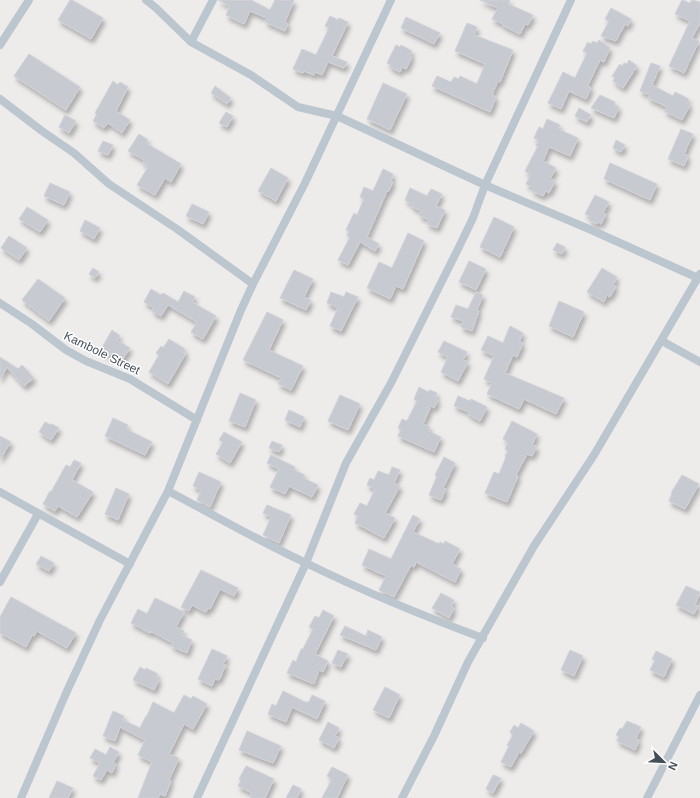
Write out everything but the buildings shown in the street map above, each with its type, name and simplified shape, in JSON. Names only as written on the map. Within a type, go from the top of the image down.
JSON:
[{"type":"street","points":[[0,45],[29,0]]},
{"type":"street","points":[[146,0],[191,42],[251,75],[298,107],[337,116],[485,185],[699,276],[594,455],[534,546],[468,662],[434,736],[402,798]]},
{"type":"street","points":[[191,42],[213,0]]},
{"type":"street","points":[[21,798],[67,691],[100,620],[168,491],[241,310],[253,284],[295,203],[392,0]]},
{"type":"street","points":[[196,798],[306,563],[346,463],[391,383],[474,218],[485,185],[571,0]]},
{"type":"street","points":[[0,99],[74,153],[109,184],[253,284]]},
{"type":"street","name":"Kambole Street","points":[[0,303],[32,324],[66,350],[86,361],[130,379],[197,420]]},
{"type":"street","points":[[662,341],[700,362]]},
{"type":"street","points":[[168,491],[306,563],[380,597],[483,638]]},
{"type":"street","points":[[0,492],[130,564]]},
{"type":"street","points":[[0,582],[38,514]]},
{"type":"street","points":[[647,798],[700,695]]}]
